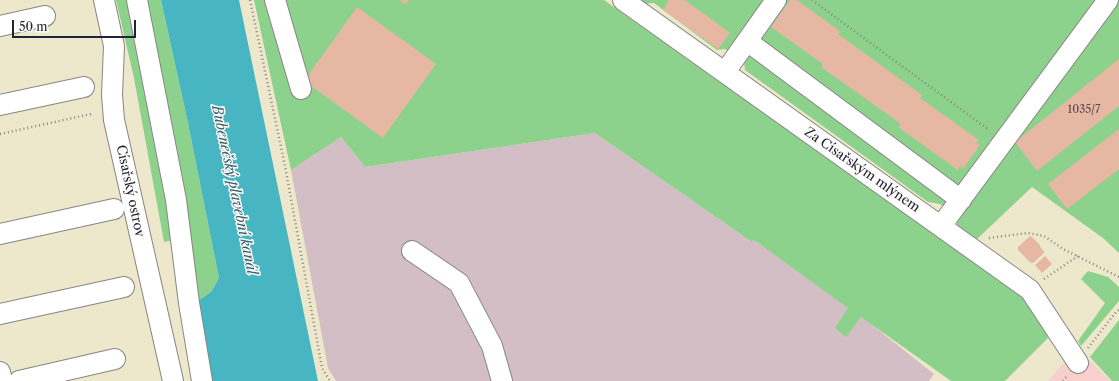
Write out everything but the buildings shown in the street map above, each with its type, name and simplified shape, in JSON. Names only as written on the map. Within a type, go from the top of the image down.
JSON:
[{"type":"street","name":"Císařský ostrov","points":[[104,0],[114,46],[112,94],[117,162],[173,381]]},
{"type":"street","points":[[137,0],[176,200],[189,303],[202,381]]},
{"type":"street","points":[[275,0],[301,89]]},
{"type":"street","name":"Za Císařským mlýnem","points":[[623,0],[1030,290],[1078,362]]},
{"type":"street","points":[[725,72],[776,0]]},
{"type":"street","points":[[941,226],[1108,0]]},
{"type":"street","points":[[0,26],[45,16]]},
{"type":"street","points":[[747,42],[960,200]]},
{"type":"street","points":[[0,105],[84,87]]},
{"type":"street","points":[[0,234],[114,209]]},
{"type":"street","points":[[412,251],[459,283],[492,346],[502,381]]},
{"type":"street","points":[[0,314],[124,287]]},
{"type":"street","points":[[19,381],[114,359]]},
{"type":"street","points":[[0,372],[2,381]]},
{"type":"path","points":[[250,0],[285,166],[322,368],[330,381]]},
{"type":"path","points":[[812,0],[1004,141]]},
{"type":"path","points":[[0,134],[91,114]]},
{"type":"path","points":[[965,243],[984,238],[996,238],[1028,233],[1044,236],[1063,249],[1119,277]]},
{"type":"path","points":[[1030,290],[1079,256]]},
{"type":"path","points":[[1078,362],[1119,310]]},
{"type":"shaded area","points":[[595,133],[752,242],[754,240],[849,308],[846,336],[861,316],[934,374],[929,381],[336,381],[328,368],[291,170],[341,137],[365,167]]},
{"type":"shaded area","points":[[1081,346],[1088,359],[1111,381],[1048,381],[1059,368]]},
{"type":"green space","points":[[116,0],[161,0],[188,123],[219,278],[211,292],[196,302],[188,237],[164,242],[134,78]]},
{"type":"green space","points":[[254,0],[604,0],[1030,300],[1048,338],[1005,381],[951,381],[861,317],[846,337],[835,328],[848,308],[754,240],[752,242],[595,133],[365,167],[341,137],[291,170]]},
{"type":"green space","points":[[637,0],[1119,0],[1119,253],[1103,238],[1032,187],[977,239],[958,228],[956,216],[952,212],[940,204],[928,202],[745,70],[744,62],[725,49],[717,50],[654,3],[643,4]]},
{"type":"green space","points":[[1088,271],[1108,277],[1119,287],[1119,301],[1081,346],[1078,341],[1105,303],[1081,279]]},
{"type":"green space","points":[[1119,320],[1119,381],[1112,381],[1090,357]]},
{"type":"water","name":"Bubenečský plavební kanál","points":[[161,0],[239,0],[318,381],[209,381],[196,302],[211,292],[219,278],[188,123]]}]
